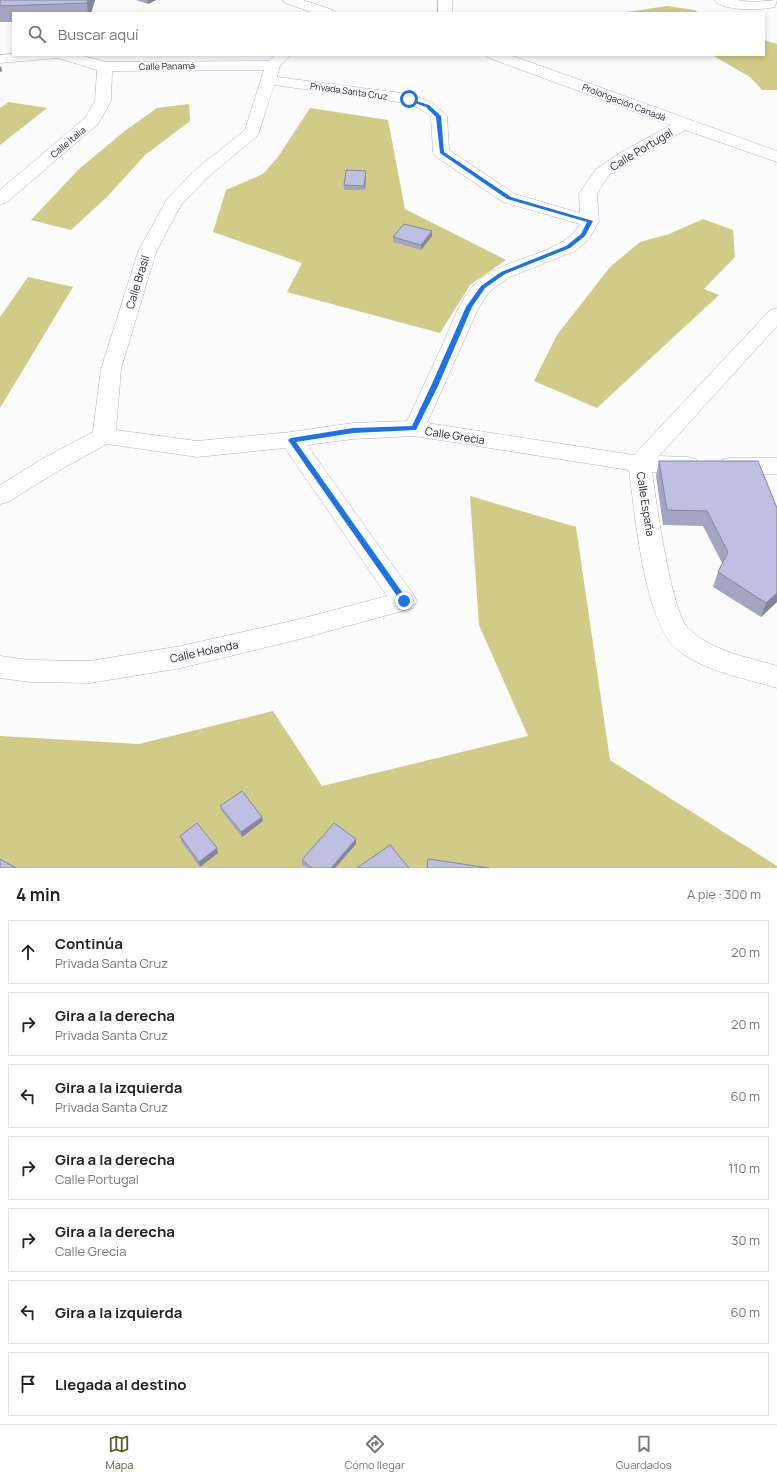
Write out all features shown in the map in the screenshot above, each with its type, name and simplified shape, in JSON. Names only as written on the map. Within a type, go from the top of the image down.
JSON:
[{"type":"street","points":[[290,0],[323,12]]},
{"type":"street","points":[[445,0],[445,12]]},
{"type":"street","points":[[721,0],[747,7],[763,6],[771,2]]},
{"type":"street","points":[[0,59],[40,56]]},
{"type":"street","name":"Calle Panamá","points":[[66,56],[105,67],[275,66]]},
{"type":"street","name":"Prolongación Canadá","points":[[497,56],[777,157]]},
{"type":"street","name":"Privada Santa Cruz","points":[[275,66],[409,99],[427,106],[439,116],[441,152],[509,198],[590,221]]},
{"type":"street","name":"Calle Brasil","points":[[104,436],[111,370],[147,252],[173,203],[201,174],[252,132],[275,66]]},
{"type":"street","name":"Calle Italia","points":[[0,199],[92,121],[103,101],[105,67]]},
{"type":"street","name":"Calle Portugal","points":[[590,221],[588,194],[602,173],[626,157],[684,124]]},
{"type":"street","points":[[414,428],[469,307],[483,287],[503,273],[568,247],[583,235],[590,221]]},
{"type":"street","name":"Calle España","points":[[777,314],[639,464],[649,528],[666,610],[677,634],[704,654],[777,677]]},
{"type":"street","name":"Calle Grecia","points":[[104,436],[197,449],[291,440],[353,431],[414,428],[639,464],[777,466]]},
{"type":"street","points":[[0,496],[50,465],[104,436]]},
{"type":"street","name":"Calle Holanda","points":[[0,667],[29,671],[90,672],[158,661],[292,631],[404,601],[291,440]]},
{"type":"shaded area","points":[[667,6],[695,10],[698,12],[627,12]]},
{"type":"shaded area","points":[[765,40],[777,44],[777,90],[762,90],[750,77],[714,56],[765,56]]},
{"type":"shaded area","points":[[9,102],[47,108],[0,145],[0,108]]},
{"type":"shaded area","points":[[189,104],[190,121],[145,155],[108,196],[71,230],[31,220],[79,169],[126,130],[157,108]]},
{"type":"shaded area","points":[[310,108],[388,120],[405,209],[506,260],[470,285],[440,333],[287,292],[302,263],[213,232],[226,190],[263,174],[278,157]]},
{"type":"shaded area","points":[[703,219],[733,230],[735,257],[704,289],[719,295],[597,408],[534,381],[557,335],[610,267],[640,242],[669,234]]},
{"type":"shaded area","points":[[28,277],[73,287],[0,408],[0,317]]},
{"type":"shaded area","points":[[470,496],[576,527],[610,760],[777,866],[777,868],[0,868],[0,736],[139,744],[273,711],[322,786],[528,736],[479,625]]},
{"type":"building","points":[[0,0],[88,0],[87,3],[0,6]]},
{"type":"building","points":[[346,170],[366,171],[364,186],[344,185]]},
{"type":"building","points":[[404,224],[432,231],[421,245],[393,237]]},
{"type":"building","points":[[659,461],[758,461],[777,508],[777,593],[766,603],[718,572],[728,552],[707,511],[667,510]]},
{"type":"building","points":[[242,791],[262,817],[241,832],[220,806]]},
{"type":"building","points":[[197,823],[217,848],[199,862],[180,836]]},
{"type":"building","points":[[334,823],[356,839],[331,868],[312,868],[302,860]]},
{"type":"building","points":[[390,845],[409,868],[357,868]]},
{"type":"building","points":[[0,859],[16,868],[0,868]]},
{"type":"building","points":[[428,859],[489,868],[427,868]]},
{"type":"route","points":[[404,601],[291,440],[353,431],[414,428],[469,307],[483,287],[503,273],[568,247],[583,235],[590,221],[509,198],[441,152],[439,116],[427,106],[409,99]]}]
